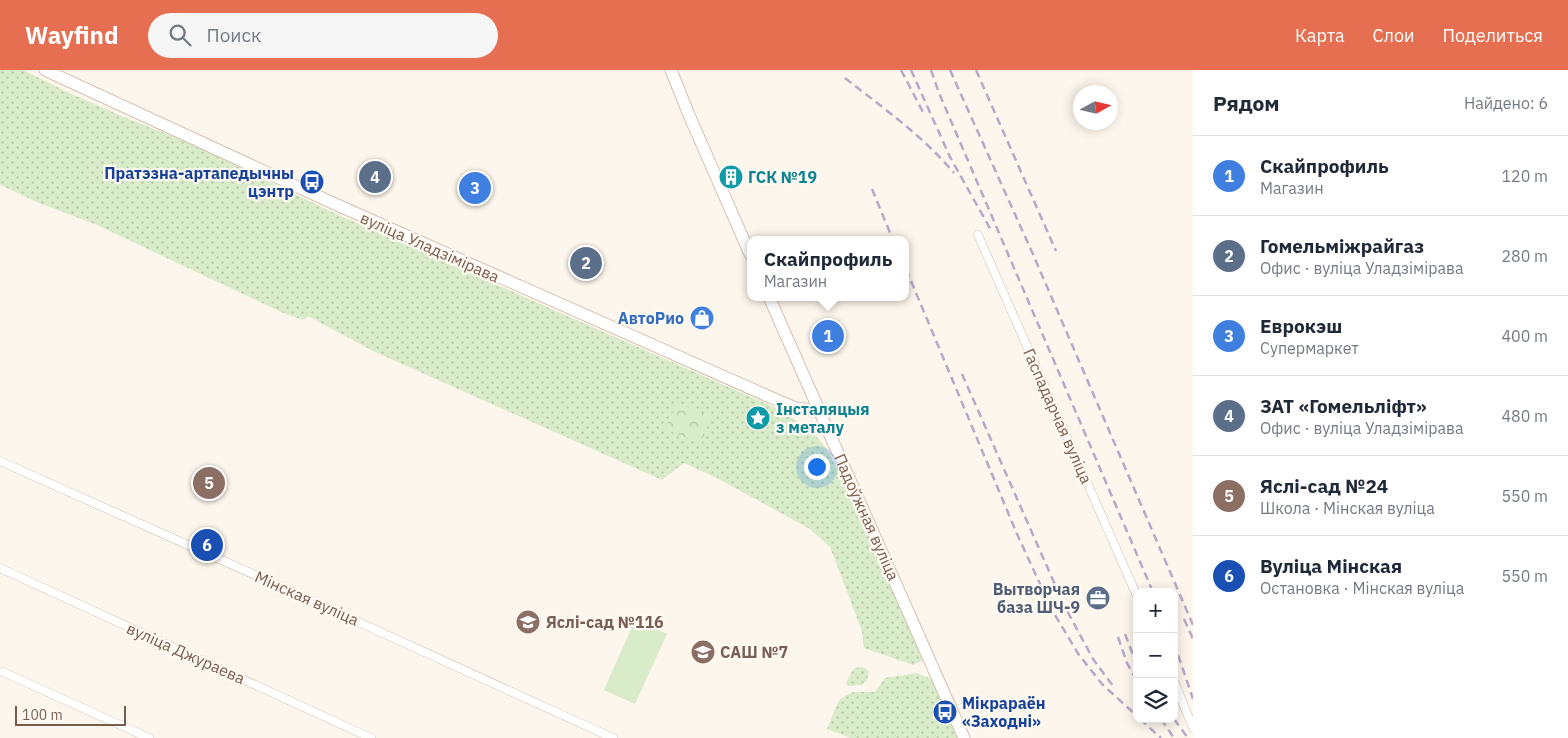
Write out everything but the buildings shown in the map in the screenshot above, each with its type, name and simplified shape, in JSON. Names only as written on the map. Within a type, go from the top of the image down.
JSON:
[{"type":"main road","name":"вуліца Уладзімірава","points":[[45,70],[335,204],[780,401],[796,408],[820,410]]},
{"type":"main road","points":[[672,70],[689,114],[747,247]]},
{"type":"main road","name":"Падоўжная вуліца","points":[[771,301],[964,738]]},
{"type":"street","name":"Гаспадарчая вуліца","points":[[978,235],[1133,588]]},
{"type":"street","name":"Мінская вуліца","points":[[0,461],[365,624],[613,738]]},
{"type":"street","name":"вуліца Джураева","points":[[0,568],[361,736],[371,738]]},
{"type":"street","points":[[3,672],[149,738]]},
{"type":"street","points":[[1178,691],[1193,728]]},
{"type":"green space","points":[[0,70],[23,70],[112,112],[191,144],[332,212],[778,409],[794,419],[820,440],[831,456],[924,658],[913,665],[864,648],[862,631],[830,547],[810,529],[717,478],[684,463],[662,480],[373,351],[308,316],[303,320],[281,312],[97,225],[39,203],[0,185]]},
{"type":"green space","points":[[677,403],[711,417],[701,444],[665,429]]},
{"type":"green space","points":[[635,620],[667,634],[635,704],[604,690]]},
{"type":"green space","points":[[862,667],[869,671],[867,681],[860,685],[848,686],[846,683],[854,668]]},
{"type":"green space","points":[[917,673],[933,680],[958,738],[851,738],[827,729],[838,702],[843,697],[853,692],[875,692],[885,678]]},
{"type":"railway","points":[[901,70],[923,112]]},
{"type":"railway","points":[[911,70],[950,157],[992,232]]},
{"type":"railway","points":[[931,70],[939,93],[1151,588]]},
{"type":"railway","points":[[950,70],[1032,252],[1193,625]]},
{"type":"railway","points":[[976,70],[1056,251]]},
{"type":"railway","points":[[845,78],[916,135],[954,173]]},
{"type":"railway","points":[[872,189],[891,236]]},
{"type":"railway","points":[[909,276],[1017,534],[1052,610],[1079,655],[1102,684],[1133,712]]},
{"type":"railway","points":[[962,374],[1064,605],[1093,659],[1113,686]]},
{"type":"railway","points":[[1184,619],[1193,639]]},
{"type":"railway","points":[[1125,634],[1133,655]]},
{"type":"railway","points":[[1118,637],[1127,663],[1135,678]]},
{"type":"railway","points":[[1178,655],[1193,699]]},
{"type":"railway","points":[[1144,723],[1161,738]]},
{"type":"railway","points":[[1164,723],[1174,738]]},
{"type":"railway","points":[[1177,723],[1188,738]]},
{"type":"place","name":"ЗАТ «Гомельліфт»","points":[[375,177]]},
{"type":"place","name":"ГСК №19","points":[[731,177]]},
{"type":"place","name":"Пратэзна-артапедычны цэнтр","points":[[312,182]]},
{"type":"place","name":"Еврокэш","points":[[475,188]]},
{"type":"place","name":"Гомельміжрайгаз","points":[[586,263]]},
{"type":"place","name":"АвтоРио","points":[[702,318]]},
{"type":"place","name":"Скайпрофиль","points":[[828,336]]},
{"type":"place","name":"Інсталяцыя з металу","points":[[758,418]]},
{"type":"place","name":"Яслі-сад №24","points":[[209,483]]},
{"type":"place","name":"Вуліца Мінская","points":[[207,545]]},
{"type":"place","name":"Вытворчая база ШЧ-9","points":[[1098,598]]},
{"type":"place","name":"Яслі-сад №116","points":[[528,622]]},
{"type":"place","name":"САШ №7","points":[[703,652]]},
{"type":"place","name":"Мікрараён «Заходні»","points":[[945,712]]}]
